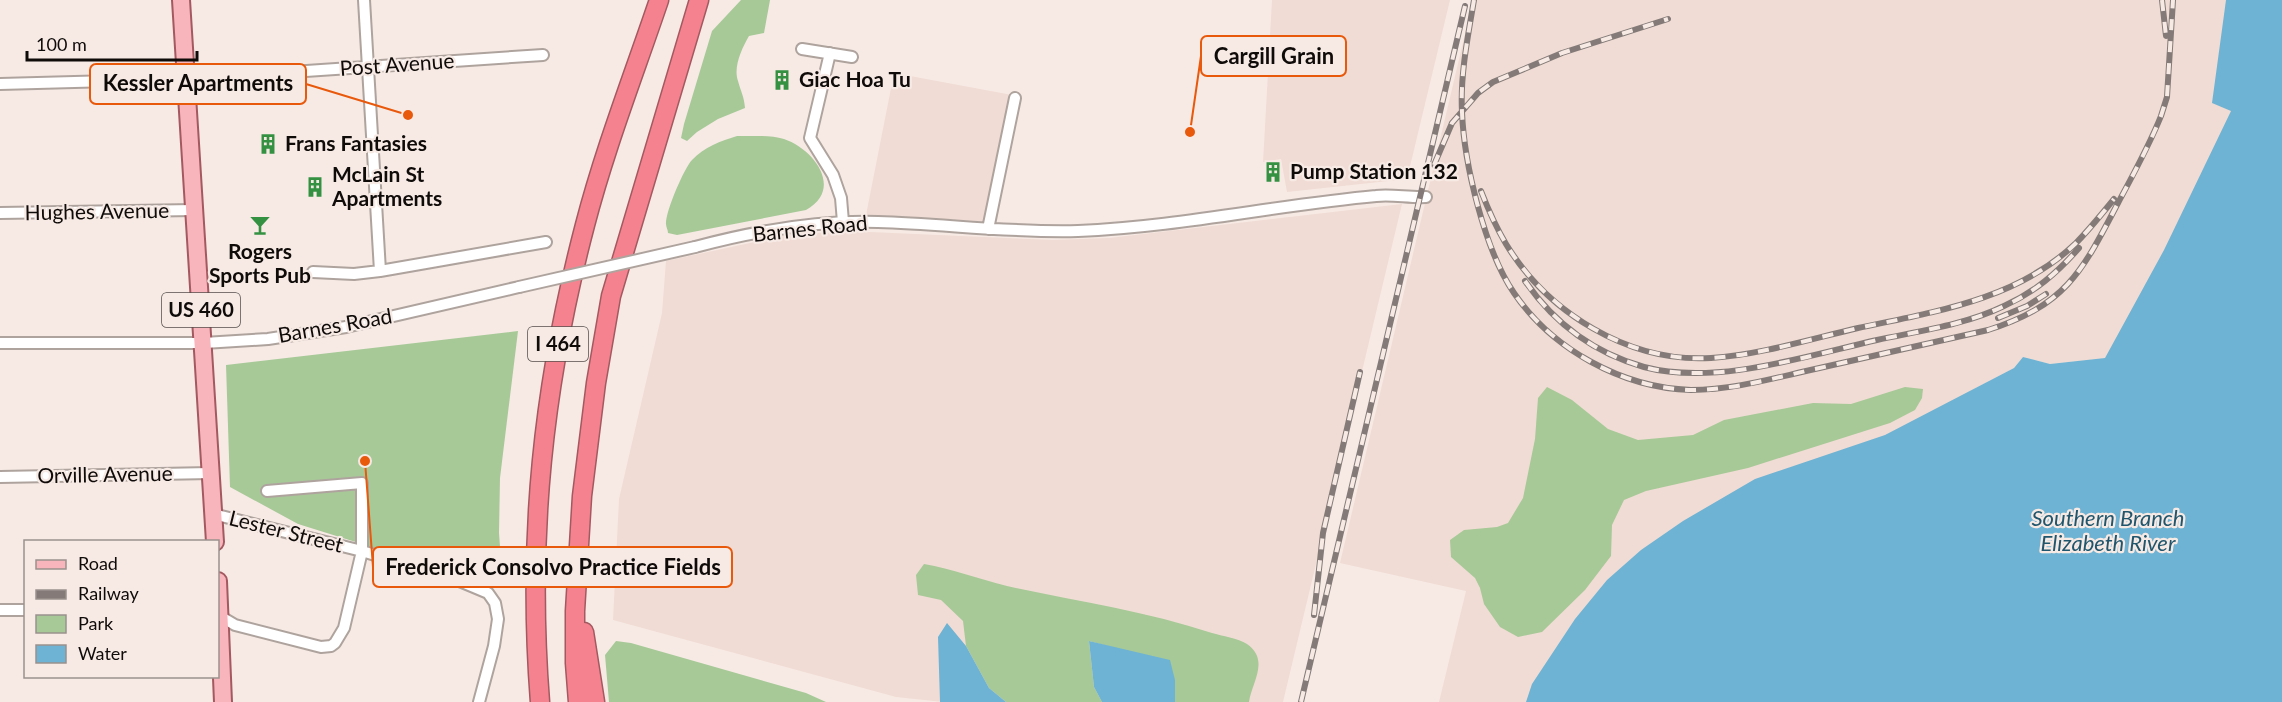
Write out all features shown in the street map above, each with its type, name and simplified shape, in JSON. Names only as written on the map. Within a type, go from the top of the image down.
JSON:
[{"type":"highway","name":"I 464","points":[[540,702],[535,593],[536,516],[550,389],[586,223],[619,115],[659,0]]},
{"type":"highway","name":"I 464","points":[[578,702],[575,663],[577,589],[584,479],[596,383],[611,296],[699,0]]},
{"type":"highway","points":[[577,589],[595,702]]},
{"type":"main road","name":"US 460","points":[[181,0],[215,540]]},
{"type":"main road","points":[[219,616],[222,702]]},
{"type":"street","points":[[364,0],[380,271]]},
{"type":"street","points":[[802,49],[852,57]]},
{"type":"street","points":[[830,53],[810,138],[833,175],[841,198],[843,222]]},
{"type":"street","name":"Post Avenue","points":[[0,84],[186,79],[543,55]]},
{"type":"street","points":[[988,229],[1015,98]]},
{"type":"street","name":"Barnes Road","points":[[0,343],[204,343],[307,334],[767,230],[843,222],[1080,231],[1185,221],[1377,196],[1426,197]]},
{"type":"street","name":"Hughes Avenue","points":[[0,213],[194,210]]},
{"type":"street","points":[[313,272],[354,274],[380,271],[546,242]]},
{"type":"street","name":"Orville Avenue","points":[[0,477],[211,473]]},
{"type":"street","points":[[219,616],[235,625],[316,646],[331,646],[344,628],[362,551],[362,483],[267,491]]},
{"type":"street","name":"Lester Street","points":[[213,514],[362,551],[480,588],[492,598],[498,610],[498,619],[494,646],[479,702]]},
{"type":"street","points":[[0,610],[24,610]]},
{"type":"shaded area","points":[[1272,0],[1450,0],[1407,179],[1287,192],[1281,159],[1263,162]]},
{"type":"shaded area","points":[[1473,0],[2282,0],[2174,351],[2050,364],[2023,357],[2014,368],[1972,390],[1528,702],[1439,702],[1466,591],[1340,563]]},
{"type":"shaded area","points":[[894,73],[1012,95],[986,223],[866,215]]},
{"type":"shaded area","points":[[1402,204],[1283,702],[943,702],[896,697],[613,620],[619,499],[662,313],[666,261],[787,235],[847,231],[1053,240],[1109,238]]},
{"type":"green space","points":[[741,0],[770,0],[764,33],[749,36],[737,64],[737,76],[745,108],[718,119],[687,141],[681,138],[684,124],[712,31]]},
{"type":"green space","points":[[737,136],[784,139],[805,151],[814,160],[824,181],[823,191],[817,201],[806,210],[677,235],[668,233],[666,224],[669,210],[684,172],[692,160],[707,148]]},
{"type":"green space","points":[[518,331],[500,478],[499,533],[503,588],[298,524],[230,487],[226,365]]},
{"type":"green space","points":[[1547,387],[1572,400],[1608,429],[1638,440],[1693,435],[1724,420],[1813,403],[1851,404],[1905,387],[1923,389],[1922,398],[1915,410],[1890,423],[1748,468],[1646,491],[1624,500],[1612,525],[1611,556],[1585,590],[1542,632],[1518,637],[1500,627],[1484,604],[1475,578],[1451,557],[1450,540],[1464,530],[1497,527],[1508,523],[1523,498],[1535,439],[1538,398]]},
{"type":"green space","points":[[924,564],[1007,586],[1162,618],[1243,642],[1254,650],[1259,664],[1249,702],[1175,702],[1175,680],[1126,651],[1089,641],[1094,687],[1102,702],[1006,702],[989,688],[966,646],[963,621],[941,600],[918,595],[916,575]]},
{"type":"green space","points":[[616,641],[631,643],[806,693],[826,702],[609,702],[605,655]]},
{"type":"water","name":"Southern Branch Elizabeth River","points":[[2226,0],[2282,0],[2282,702],[1526,702],[1532,684],[1575,619],[1607,580],[1641,550],[1683,521],[1755,479],[1885,435],[2014,368],[2023,357],[2050,364],[2105,358],[2164,250],[2231,111],[2212,103]]},
{"type":"water","points":[[947,623],[966,646],[989,688],[1006,702],[940,702],[938,637]]},
{"type":"water","points":[[1089,641],[1170,660],[1175,680],[1175,702],[1102,702],[1094,687]]},
{"type":"railway","points":[[1474,0],[1462,84],[1462,112],[1467,156],[1485,231],[1514,293],[1548,332],[1591,362],[1640,382],[1665,388],[1691,390],[1753,383],[1988,330],[2015,320],[2054,297],[2082,267],[2141,160],[2161,116],[2167,97],[2173,0]]},
{"type":"railway","points":[[2162,0],[2166,36]]},
{"type":"railway","points":[[1301,702],[1465,6]]},
{"type":"railway","points":[[1434,165],[1452,123],[1478,93],[1493,82],[1562,53],[1668,19]]},
{"type":"railway","points":[[1481,191],[1506,244],[1544,292],[1568,312],[1594,329],[1650,352],[1680,357],[1711,358],[1766,350],[1916,316],[1973,301],[2000,291],[2052,263],[2080,239],[2114,199]]},
{"type":"railway","points":[[1525,281],[1562,323],[1608,354],[1644,367],[1672,372],[1701,373],[1731,371],[1791,361],[1974,318],[2015,301],[2036,288],[2054,274],[2079,248]]},
{"type":"railway","points":[[1998,318],[2027,306],[2046,294]]},
{"type":"railway","points":[[1314,615],[1323,533],[1360,372]]},
{"type":"place","name":"Giac Hoa Tu","points":[[782,80]]},
{"type":"place","name":"Kessler Apartments","points":[[408,115]]},
{"type":"place","name":"Cargill Grain","points":[[1190,132]]},
{"type":"place","name":"Frans Fantasies","points":[[268,144]]},
{"type":"place","name":"Pump Station 132","points":[[1273,172]]},
{"type":"place","name":"McLain St Apartments","points":[[315,187]]},
{"type":"place","name":"Rogers Sports Pub","points":[[260,225]]},
{"type":"place","name":"Frederick Consolvo Practice Fields","points":[[365,461]]}]
